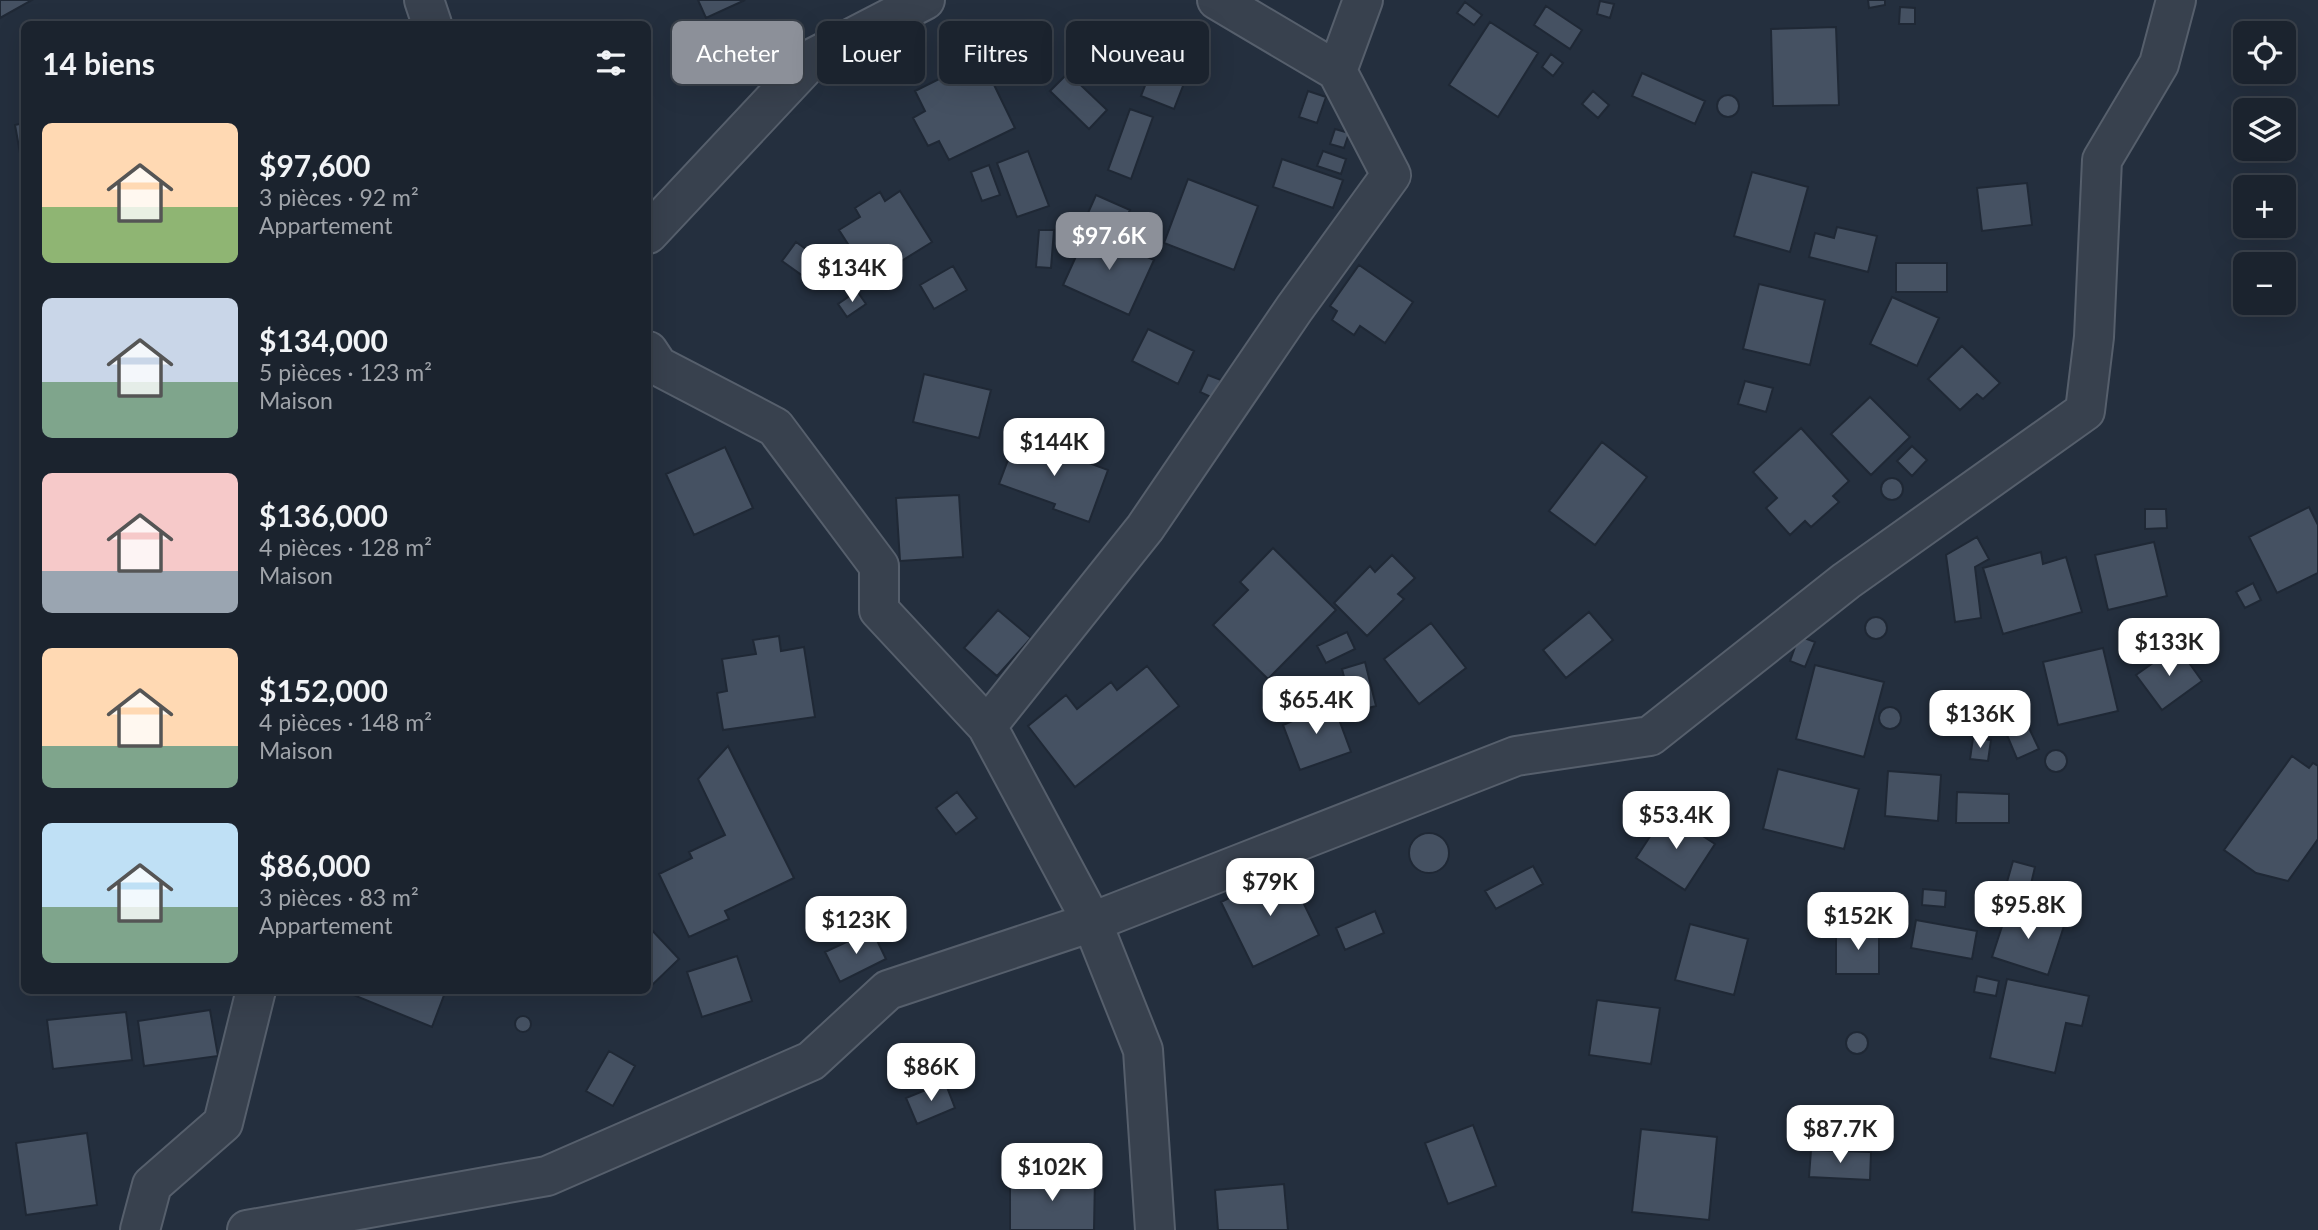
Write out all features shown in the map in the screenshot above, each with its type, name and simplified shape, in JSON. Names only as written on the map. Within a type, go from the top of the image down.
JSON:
[{"type":"street","points":[[424,0],[431,21]]},
{"type":"street","points":[[651,231],[813,58],[925,0]]},
{"type":"street","points":[[987,726],[1145,528],[1294,309],[1391,175],[1337,71],[1217,0]]},
{"type":"street","points":[[1337,71],[1363,0]]},
{"type":"street","points":[[247,1230],[547,1177],[811,1061],[888,990],[1092,922],[1516,756],[1650,736],[1846,581],[2085,411],[2094,337],[2102,160],[2159,64],[2176,0]]},
{"type":"street","points":[[651,362],[775,427],[878,566],[878,610],[987,726],[1092,922],[1143,1050],[1155,1230]]},
{"type":"street","points":[[140,1230],[152,1185],[223,1123],[255,994]]},
{"type":"building","points":[[0,0],[32,0],[0,18]]},
{"type":"building","points":[[698,0],[745,0],[706,18]]},
{"type":"building","points":[[1868,0],[1885,0],[1885,5],[1869,8]]},
{"type":"building","points":[[1600,1],[1614,4],[1610,18],[1597,14]]},
{"type":"building","points":[[1465,2],[1482,15],[1474,25],[1457,13]]},
{"type":"building","points":[[1546,6],[1582,30],[1570,49],[1534,25]]},
{"type":"building","points":[[1900,7],[1915,8],[1915,24],[1899,24]]},
{"type":"building","points":[[1490,22],[1538,53],[1498,117],[1449,85]]},
{"type":"building","points":[[1836,27],[1839,105],[1773,106],[1771,29]]},
{"type":"building","points":[[1551,54],[1563,63],[1553,76],[1542,67]]},
{"type":"building","points":[[1642,73],[1705,101],[1695,124],[1632,96]]},
{"type":"building","points":[[1066,75],[1066,84],[1080,84],[1107,110],[1089,129],[1050,91]]},
{"type":"building","points":[[939,79],[939,84],[994,84],[1015,128],[949,160],[939,141],[928,146],[913,118],[925,111],[915,91]]},
{"type":"building","points":[[1146,84],[1184,84],[1174,109],[1141,96]]},
{"type":"building","points":[[1308,91],[1326,97],[1317,123],[1299,117]]},
{"type":"building","points":[[1593,91],[1609,105],[1598,118],[1582,104]]},
{"type":"building","points":[[1728,95],[1736,98],[1739,106],[1736,114],[1728,117],[1720,114],[1717,106],[1720,98]]},
{"type":"building","points":[[1130,109],[1153,117],[1131,179],[1108,170]]},
{"type":"building","points":[[21,124],[21,158],[15,125]]},
{"type":"building","points":[[1335,129],[1349,133],[1344,148],[1330,144]]},
{"type":"building","points":[[1028,151],[1049,206],[1017,217],[997,163]]},
{"type":"building","points":[[1323,151],[1346,159],[1341,174],[1317,166]]},
{"type":"building","points":[[1282,159],[1343,180],[1333,208],[1273,187]]},
{"type":"building","points":[[989,165],[1000,195],[982,201],[971,172]]},
{"type":"building","points":[[1752,172],[1808,187],[1790,252],[1734,236]]},
{"type":"building","points":[[1188,179],[1258,206],[1234,270],[1164,243]]},
{"type":"building","points":[[2027,183],[2032,225],[1982,231],[1977,188]]},
{"type":"building","points":[[900,191],[932,242],[871,280],[839,230],[860,217],[855,208],[880,192],[885,201]]},
{"type":"building","points":[[1096,195],[1130,210],[1121,229],[1088,213]]},
{"type":"building","points":[[1063,219],[1075,223],[1070,240],[1058,236]]},
{"type":"building","points":[[1837,227],[1877,236],[1868,272],[1809,257],[1815,233],[1834,238]]},
{"type":"building","points":[[1039,230],[1054,230],[1051,268],[1036,267]]},
{"type":"building","points":[[1088,230],[1154,260],[1129,315],[1063,285]]},
{"type":"building","points":[[796,242],[817,257],[803,276],[782,261]]},
{"type":"building","points":[[1896,263],[1947,263],[1947,292],[1896,292]]},
{"type":"building","points":[[1359,265],[1413,302],[1385,343],[1360,326],[1354,335],[1332,320],[1337,311],[1330,306]]},
{"type":"building","points":[[953,266],[967,290],[934,309],[920,285]]},
{"type":"building","points":[[1759,284],[1825,300],[1810,365],[1743,349]]},
{"type":"building","points":[[857,291],[866,304],[847,317],[838,304]]},
{"type":"building","points":[[1892,297],[1939,318],[1917,366],[1870,344]]},
{"type":"building","points":[[1148,329],[1194,351],[1178,384],[1132,361]]},
{"type":"building","points":[[1962,346],[2000,383],[1983,399],[1977,394],[1960,410],[1928,379]]},
{"type":"building","points":[[924,374],[991,390],[979,438],[913,422]]},
{"type":"building","points":[[1208,375],[1221,380],[1213,398],[1200,392]]},
{"type":"building","points":[[1745,381],[1773,388],[1766,412],[1738,404]]},
{"type":"building","points":[[1870,397],[1910,437],[1871,475],[1831,434]]},
{"type":"building","points":[[1801,428],[1849,481],[1833,496],[1839,502],[1811,527],[1805,521],[1790,535],[1766,508],[1777,498],[1753,472]]},
{"type":"building","points":[[1017,436],[1108,470],[1089,522],[1053,509],[1055,504],[999,484]]},
{"type":"building","points":[[1602,442],[1647,477],[1595,545],[1549,511]]},
{"type":"building","points":[[1912,446],[1927,460],[1912,476],[1897,461]]},
{"type":"building","points":[[725,447],[753,508],[694,535],[666,474]]},
{"type":"building","points":[[1892,478],[1900,481],[1903,489],[1900,497],[1892,500],[1884,497],[1881,489],[1884,481]]},
{"type":"building","points":[[959,495],[963,557],[900,561],[896,498]]},
{"type":"building","points":[[2309,507],[2318,525],[2318,573],[2277,593],[2249,537]]},
{"type":"building","points":[[2145,509],[2166,509],[2167,528],[2145,529]]},
{"type":"building","points":[[1977,537],[1989,559],[1975,567],[1981,618],[1955,622],[1946,555]]},
{"type":"building","points":[[2154,542],[2167,596],[2108,610],[2095,555]]},
{"type":"building","points":[[1273,548],[1336,610],[1268,679],[1213,625],[1248,590],[1240,582]]},
{"type":"building","points":[[2041,552],[2043,564],[2066,557],[2082,612],[2003,634],[1983,568]]},
{"type":"building","points":[[1392,555],[1415,578],[1398,594],[1404,599],[1367,636],[1334,603],[1370,566],[1375,572]]},
{"type":"building","points":[[2253,583],[2261,600],[2245,608],[2236,592]]},
{"type":"building","points":[[998,610],[1031,638],[997,676],[964,648]]},
{"type":"building","points":[[1589,612],[1613,640],[1566,678],[1543,650]]},
{"type":"building","points":[[1876,617],[1884,620],[1887,628],[1884,636],[1876,639],[1868,636],[1865,628],[1868,620]]},
{"type":"building","points":[[1431,623],[1466,668],[1419,704],[1384,659]]},
{"type":"building","points":[[1347,632],[1355,649],[1326,663],[1317,646]]},
{"type":"building","points":[[779,636],[781,651],[804,647],[815,717],[723,730],[717,693],[727,691],[722,659],[756,654],[753,640]]},
{"type":"building","points":[[1799,636],[1815,642],[1805,667],[1790,661]]},
{"type":"building","points":[[2177,646],[2202,681],[2162,710],[2136,675]]},
{"type":"building","points":[[2103,648],[2118,711],[2058,725],[2043,662]]},
{"type":"building","points":[[1365,662],[1376,706],[1353,712],[1342,669]]},
{"type":"building","points":[[1815,665],[1884,682],[1864,757],[1796,739]]},
{"type":"building","points":[[1147,666],[1179,706],[1075,787],[1028,726],[1066,695],[1077,709],[1111,682],[1117,690]]},
{"type":"building","points":[[1317,700],[1321,711],[1334,706],[1351,752],[1300,770],[1283,725],[1302,717],[1298,707]]},
{"type":"building","points":[[1890,707],[1898,710],[1901,718],[1898,726],[1890,729],[1882,726],[1879,718],[1882,710]]},
{"type":"building","points":[[2028,726],[2039,749],[2017,759],[2007,735]]},
{"type":"building","points":[[1973,738],[1991,740],[1988,761],[1970,759]]},
{"type":"building","points":[[728,746],[794,878],[725,911],[729,919],[689,937],[659,874],[692,858],[689,852],[725,835],[698,779]]},
{"type":"building","points":[[2056,750],[2064,753],[2067,761],[2064,769],[2056,772],[2048,769],[2045,761],[2048,753]]},
{"type":"building","points":[[2292,756],[2309,768],[2313,763],[2318,766],[2318,839],[2288,881],[2256,873],[2224,850]]},
{"type":"building","points":[[1778,769],[1859,789],[1844,849],[1763,829]]},
{"type":"building","points":[[1888,771],[1941,775],[1938,821],[1885,816]]},
{"type":"building","points":[[957,792],[977,818],[956,834],[936,808]]},
{"type":"building","points":[[1957,792],[2009,794],[2009,823],[1956,823]]},
{"type":"building","points":[[1666,812],[1715,844],[1685,890],[1636,858]]},
{"type":"building","points":[[1429,833],[1437,834],[1443,839],[1448,845],[1448,861],[1443,867],[1437,872],[1429,873],[1421,872],[1415,867],[1410,861],[1409,853],[1410,845],[1415,839],[1421,834]]},
{"type":"building","points":[[2013,861],[2035,867],[2030,888],[2007,882]]},
{"type":"building","points":[[1533,866],[1543,884],[1496,909],[1485,891]]},
{"type":"building","points":[[1287,869],[1319,935],[1253,967],[1221,902]]},
{"type":"building","points":[[1923,889],[1946,891],[1945,907],[1922,905]]},
{"type":"building","points":[[2008,908],[2064,926],[2048,975],[1992,957]]},
{"type":"building","points":[[1375,911],[1384,933],[1345,950],[1336,928]]},
{"type":"building","points":[[1916,920],[1977,931],[1972,959],[1911,948]]},
{"type":"building","points":[[1690,924],[1748,939],[1734,995],[1675,980]]},
{"type":"building","points":[[651,929],[679,959],[651,986]]},
{"type":"building","points":[[872,930],[886,959],[840,982],[825,952]]},
{"type":"building","points":[[1836,930],[1879,930],[1879,974],[1836,974]]},
{"type":"building","points":[[737,956],[752,1001],[702,1017],[687,972]]},
{"type":"building","points":[[1977,976],[1999,981],[1996,996],[1974,992]]},
{"type":"building","points":[[2007,979],[2089,996],[2082,1026],[2066,1023],[2055,1073],[1990,1058]]},
{"type":"building","points":[[351,994],[444,994],[432,1027]]},
{"type":"building","points":[[1597,1000],[1660,1008],[1651,1064],[1589,1055]]},
{"type":"building","points":[[210,1010],[218,1056],[144,1066],[138,1021]]},
{"type":"building","points":[[126,1012],[132,1060],[53,1069],[47,1020]]},
{"type":"building","points":[[520,1016],[526,1016],[531,1024],[529,1030],[520,1032],[515,1027],[515,1021]]},
{"type":"building","points":[[1857,1032],[1865,1035],[1868,1043],[1865,1051],[1857,1054],[1849,1051],[1846,1043],[1849,1035]]},
{"type":"building","points":[[609,1051],[635,1066],[613,1106],[586,1091]]},
{"type":"building","points":[[945,1082],[955,1108],[917,1124],[906,1098]]},
{"type":"building","points":[[1473,1125],[1496,1186],[1448,1204],[1425,1143]]},
{"type":"building","points":[[1641,1129],[1717,1137],[1709,1220],[1632,1212]]},
{"type":"building","points":[[87,1133],[97,1205],[26,1215],[16,1143]]},
{"type":"building","points":[[1811,1150],[1871,1152],[1870,1180],[1809,1177]]},
{"type":"building","points":[[1010,1177],[1095,1177],[1094,1230],[1010,1230]]},
{"type":"building","points":[[1284,1184],[1288,1230],[1218,1230],[1215,1190]]}]
